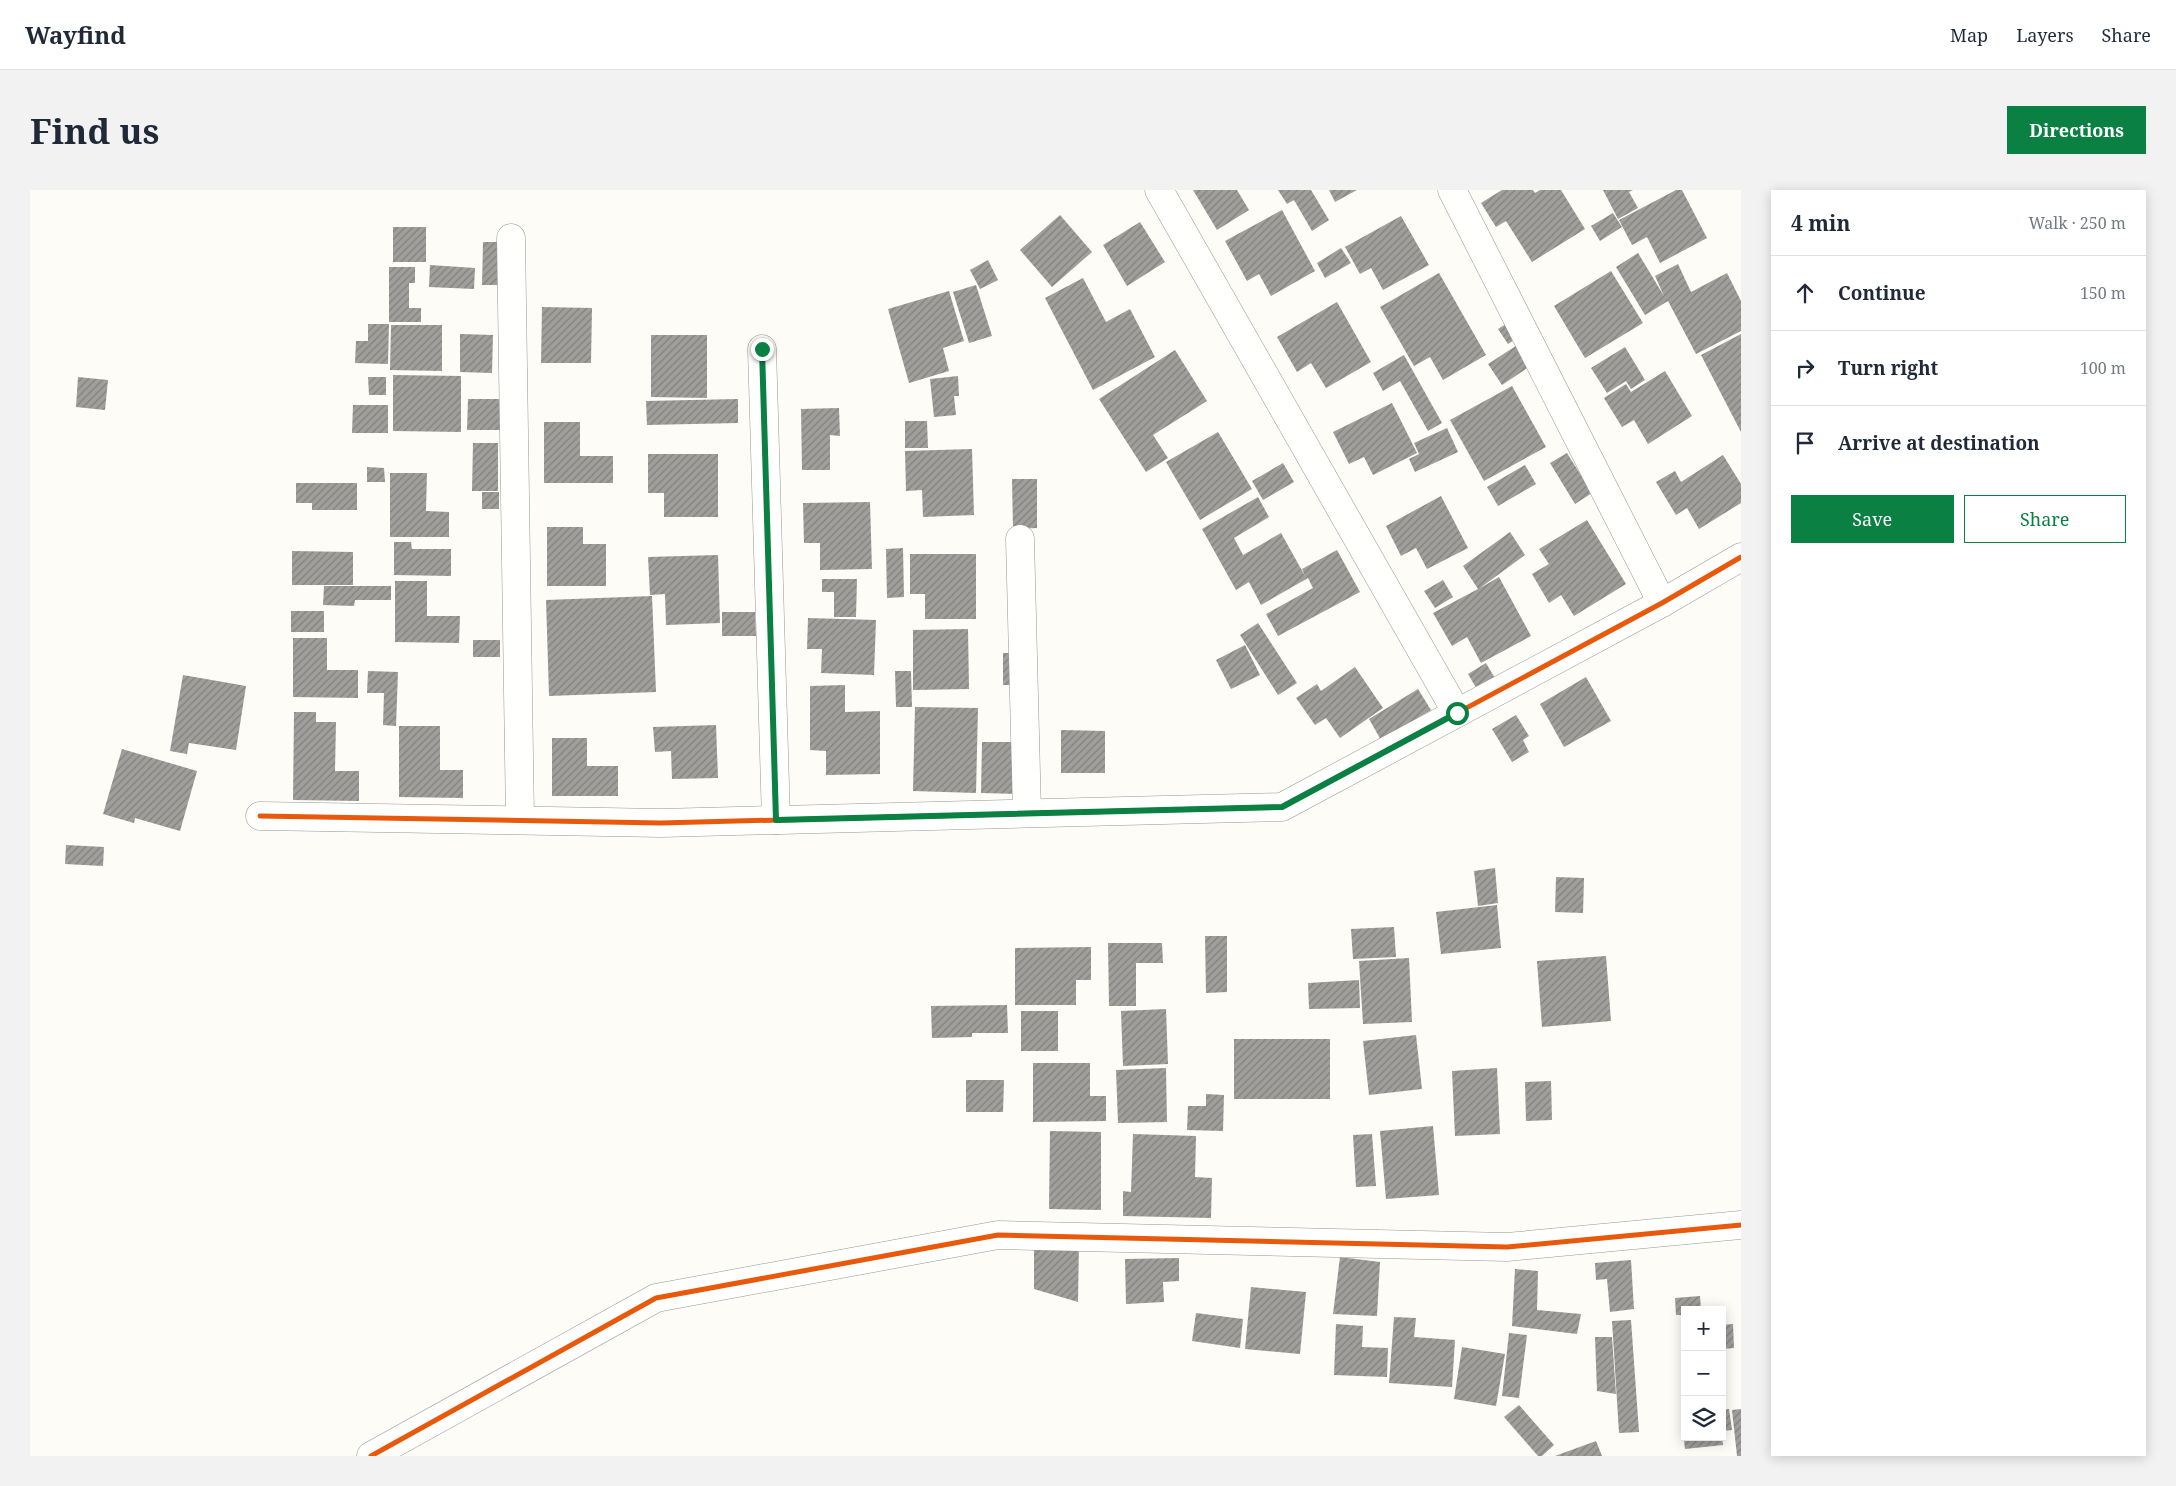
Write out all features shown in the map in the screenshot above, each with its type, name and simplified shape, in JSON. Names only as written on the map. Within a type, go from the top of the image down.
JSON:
[{"type":"street","points":[[1159,190],[1457,713]]},
{"type":"street","points":[[1452,190],[1662,603]]},
{"type":"street","points":[[511,238],[520,820]]},
{"type":"street","points":[[762,349],[776,820]]},
{"type":"street","points":[[1020,539],[1027,813]]},
{"type":"street","points":[[260,816],[661,823],[1282,807],[1662,603],[1741,557]]},
{"type":"street","points":[[372,1456],[656,1298],[998,1235],[1507,1247],[1741,1225]]},
{"type":"building","points":[[1193,190],[1237,190],[1249,210],[1217,230]]},
{"type":"building","points":[[1278,190],[1311,190],[1329,220],[1312,231],[1294,200],[1287,204]]},
{"type":"building","points":[[1329,190],[1357,190],[1335,202]]},
{"type":"building","points":[[1502,190],[1533,190],[1535,193],[1540,190],[1561,190],[1585,229],[1532,262],[1506,221],[1496,227],[1481,203]]},
{"type":"building","points":[[1603,190],[1633,190],[1629,192],[1638,208],[1618,219]]},
{"type":"building","points":[[1676,190],[1682,190],[1707,238],[1660,263],[1647,237],[1632,245],[1619,220]]},
{"type":"building","points":[[1282,210],[1315,271],[1271,296],[1259,274],[1247,281],[1225,241]]},
{"type":"building","points":[[1613,213],[1622,227],[1600,241],[1591,226]]},
{"type":"building","points":[[1060,215],[1092,252],[1052,287],[1020,250]]},
{"type":"building","points":[[1401,216],[1429,265],[1383,290],[1371,268],[1360,274],[1345,247]]},
{"type":"building","points":[[1140,222],[1165,262],[1127,286],[1103,245]]},
{"type":"building","points":[[393,227],[426,227],[426,262],[393,262]]},
{"type":"building","points":[[483,242],[504,242],[503,285],[482,285]]},
{"type":"building","points":[[1341,248],[1351,263],[1325,278],[1317,263]]},
{"type":"building","points":[[1638,253],[1664,296],[1655,276],[1678,264],[1691,292],[1727,273],[1741,301],[1741,331],[1696,354],[1668,301],[1645,315],[1616,267]]},
{"type":"building","points":[[988,260],[998,280],[980,289],[970,270]]},
{"type":"building","points":[[430,265],[475,268],[474,289],[429,287]]},
{"type":"building","points":[[389,267],[415,267],[415,283],[409,283],[409,308],[421,308],[421,322],[389,322]]},
{"type":"building","points":[[1611,271],[1643,323],[1585,358],[1554,306]]},
{"type":"building","points":[[1439,273],[1486,355],[1443,380],[1430,357],[1414,366],[1380,307]]},
{"type":"building","points":[[1083,278],[1106,322],[1130,309],[1155,357],[1093,390],[1045,298]]},
{"type":"building","points":[[976,285],[992,336],[969,343],[953,292]]},
{"type":"building","points":[[949,291],[964,341],[943,348],[949,371],[909,383],[888,309]]},
{"type":"building","points":[[1337,302],[1371,362],[1326,388],[1311,363],[1297,372],[1277,337]]},
{"type":"building","points":[[542,307],[592,308],[591,363],[541,363]]},
{"type":"building","points":[[1509,322],[1519,337],[1508,344],[1498,329]]},
{"type":"building","points":[[368,324],[389,324],[388,364],[355,363],[356,341],[368,341]]},
{"type":"building","points":[[391,325],[442,325],[442,371],[390,370]]},
{"type":"building","points":[[460,334],[493,335],[492,373],[460,372]]},
{"type":"building","points":[[1741,334],[1741,432],[1701,355]]},
{"type":"building","points":[[651,335],[707,335],[707,398],[651,397]]},
{"type":"building","points":[[1522,342],[1535,363],[1502,385],[1488,364]]},
{"type":"building","points":[[1625,347],[1645,380],[1631,389],[1626,381],[1607,393],[1591,368]]},
{"type":"building","points":[[1175,350],[1207,401],[1153,435],[1168,458],[1146,472],[1099,399]]},
{"type":"building","points":[[1404,355],[1442,423],[1428,431],[1400,381],[1383,391],[1373,373]]},
{"type":"building","points":[[1665,371],[1692,416],[1648,444],[1634,420],[1622,427],[1604,398],[1626,384],[1631,392]]},
{"type":"building","points":[[393,375],[461,376],[461,432],[393,431]]},
{"type":"building","points":[[958,376],[959,396],[954,396],[956,415],[934,417],[930,379]]},
{"type":"building","points":[[78,377],[108,380],[105,410],[76,407]]},
{"type":"building","points":[[368,377],[386,377],[386,395],[369,395]]},
{"type":"building","points":[[1512,386],[1546,447],[1484,481],[1450,420]]},
{"type":"building","points":[[468,399],[501,399],[501,430],[467,430]]},
{"type":"building","points":[[738,399],[738,423],[647,425],[646,401]]},
{"type":"building","points":[[1392,403],[1417,453],[1373,475],[1364,457],[1349,464],[1333,432]]},
{"type":"building","points":[[353,405],[388,405],[388,433],[352,433]]},
{"type":"building","points":[[839,408],[840,436],[830,435],[830,470],[802,470],[801,409]]},
{"type":"building","points":[[905,421],[927,421],[928,448],[905,448]]},
{"type":"building","points":[[544,422],[580,422],[580,456],[613,456],[613,483],[544,483]]},
{"type":"building","points":[[1447,428],[1458,452],[1415,472],[1409,459],[1419,454],[1414,443]]},
{"type":"building","points":[[1218,432],[1252,489],[1200,520],[1166,462]]},
{"type":"building","points":[[473,443],[498,443],[498,491],[472,491]]},
{"type":"building","points":[[972,449],[974,515],[923,517],[922,490],[906,491],[905,451]]},
{"type":"building","points":[[1567,453],[1592,493],[1575,504],[1550,463]]},
{"type":"building","points":[[648,454],[718,454],[718,517],[664,517],[664,493],[648,493]]},
{"type":"building","points":[[1723,455],[1741,484],[1741,503],[1699,529],[1687,508],[1676,515],[1656,482],[1675,471],[1681,482]]},
{"type":"building","points":[[1283,463],[1294,482],[1263,500],[1252,481]]},
{"type":"building","points":[[1525,465],[1536,484],[1498,506],[1487,487]]},
{"type":"building","points":[[367,467],[384,468],[385,482],[367,482]]},
{"type":"building","points":[[390,473],[427,473],[426,511],[449,512],[449,537],[390,537]]},
{"type":"building","points":[[1012,479],[1037,479],[1037,528],[1013,529]]},
{"type":"building","points":[[296,483],[357,483],[357,510],[312,510],[312,503],[296,503]]},
{"type":"building","points":[[482,492],[499,492],[499,509],[482,509]]},
{"type":"building","points":[[1441,496],[1468,548],[1427,569],[1416,548],[1401,556],[1386,526]]},
{"type":"building","points":[[1258,497],[1269,517],[1234,538],[1243,555],[1281,533],[1305,576],[1302,569],[1337,550],[1360,592],[1278,636],[1266,614],[1313,588],[1308,578],[1261,605],[1249,582],[1236,590],[1202,529]]},
{"type":"building","points":[[870,502],[872,569],[820,570],[820,543],[804,543],[803,503]]},
{"type":"building","points":[[1587,520],[1626,584],[1574,616],[1561,595],[1549,603],[1532,574],[1549,564],[1539,549]]},
{"type":"building","points":[[547,527],[583,527],[583,544],[606,544],[606,586],[547,586]]},
{"type":"building","points":[[1510,532],[1525,555],[1480,588],[1499,577],[1531,636],[1481,663],[1467,637],[1452,646],[1433,613],[1478,589],[1463,566]]},
{"type":"building","points":[[394,542],[411,542],[412,549],[451,549],[451,576],[394,575]]},
{"type":"building","points":[[903,548],[904,597],[887,598],[886,549]]},
{"type":"building","points":[[292,551],[353,552],[353,585],[292,585]]},
{"type":"building","points":[[910,554],[976,554],[976,619],[925,619],[925,594],[910,594]]},
{"type":"building","points":[[718,555],[720,623],[666,625],[665,594],[650,595],[648,557]]},
{"type":"building","points":[[822,579],[857,579],[856,617],[834,617],[834,592],[822,592]]},
{"type":"building","points":[[1443,580],[1453,597],[1435,608],[1424,591]]},
{"type":"building","points":[[395,581],[427,581],[427,616],[460,616],[459,643],[395,642]]},
{"type":"building","points":[[324,586],[391,586],[391,600],[355,600],[354,606],[323,605]]},
{"type":"building","points":[[652,596],[656,692],[549,696],[546,600]]},
{"type":"building","points":[[291,611],[324,611],[324,632],[291,632]]},
{"type":"building","points":[[722,612],[755,612],[756,636],[722,636]]},
{"type":"building","points":[[808,618],[876,620],[874,675],[821,673],[822,649],[807,649]]},
{"type":"building","points":[[1258,623],[1297,683],[1278,695],[1240,635]]},
{"type":"building","points":[[968,629],[969,689],[913,690],[913,630]]},
{"type":"building","points":[[293,638],[327,638],[327,670],[358,670],[358,698],[293,697]]},
{"type":"building","points":[[473,640],[500,640],[500,657],[473,657]]},
{"type":"building","points":[[1245,645],[1260,675],[1231,689],[1216,660]]},
{"type":"building","points":[[1003,653],[1019,653],[1019,685],[1003,685]]},
{"type":"building","points":[[1486,663],[1496,680],[1478,691],[1468,674]]},
{"type":"building","points":[[1355,667],[1383,708],[1340,738],[1326,718],[1315,725],[1296,698],[1317,684],[1321,691]]},
{"type":"building","points":[[368,671],[398,672],[396,726],[383,725],[384,693],[367,693]]},
{"type":"building","points":[[895,671],[911,671],[912,707],[896,707]]},
{"type":"building","points":[[183,675],[246,686],[236,750],[189,743],[187,754],[170,751]]},
{"type":"building","points":[[1586,677],[1611,721],[1564,747],[1540,704]]},
{"type":"building","points":[[845,685],[845,712],[880,711],[880,774],[826,775],[826,751],[810,750],[810,686]]},
{"type":"building","points":[[1418,689],[1431,710],[1381,740],[1369,719]]},
{"type":"building","points":[[915,707],[978,708],[976,793],[913,791]]},
{"type":"building","points":[[294,712],[316,712],[316,722],[336,722],[335,771],[359,771],[359,801],[293,800]]},
{"type":"building","points":[[1516,715],[1529,736],[1523,740],[1529,752],[1512,762],[1492,729]]},
{"type":"building","points":[[716,725],[718,778],[672,779],[671,751],[655,752],[653,727]]},
{"type":"building","points":[[399,726],[440,726],[440,770],[463,770],[463,798],[399,797]]},
{"type":"building","points":[[1061,730],[1105,731],[1105,773],[1061,773]]},
{"type":"building","points":[[552,738],[587,738],[587,766],[618,766],[618,796],[552,796]]},
{"type":"building","points":[[982,742],[1019,742],[1018,794],[981,793]]},
{"type":"building","points":[[122,749],[197,771],[180,831],[135,818],[134,823],[103,814]]},
{"type":"building","points":[[66,845],[104,847],[103,866],[65,864]]},
{"type":"building","points":[[1495,868],[1498,903],[1478,906],[1474,871]]},
{"type":"building","points":[[1556,877],[1584,878],[1583,913],[1555,912]]},
{"type":"building","points":[[1497,905],[1501,948],[1441,954],[1436,912]]},
{"type":"building","points":[[1394,927],[1396,957],[1353,959],[1351,929]]},
{"type":"building","points":[[1205,936],[1227,936],[1227,992],[1206,993]]},
{"type":"building","points":[[1108,943],[1162,943],[1163,963],[1136,963],[1136,1006],[1109,1006]]},
{"type":"building","points":[[1091,947],[1091,980],[1076,980],[1076,1005],[1015,1005],[1015,948]]},
{"type":"building","points":[[1606,956],[1611,1021],[1542,1027],[1537,961]]},
{"type":"building","points":[[1409,958],[1412,1022],[1363,1024],[1359,961]]},
{"type":"building","points":[[1359,980],[1360,1008],[1309,1009],[1308,983]]},
{"type":"building","points":[[1007,1005],[1008,1033],[972,1033],[972,1037],[932,1038],[931,1006]]},
{"type":"building","points":[[1166,1009],[1168,1064],[1123,1066],[1121,1011]]},
{"type":"building","points":[[1021,1011],[1058,1011],[1058,1051],[1021,1051]]},
{"type":"building","points":[[1416,1035],[1422,1089],[1369,1095],[1363,1041]]},
{"type":"building","points":[[1234,1039],[1330,1039],[1330,1099],[1234,1099]]},
{"type":"building","points":[[1033,1063],[1090,1063],[1090,1096],[1106,1096],[1106,1121],[1033,1122]]},
{"type":"building","points":[[1166,1068],[1167,1122],[1118,1123],[1116,1070]]},
{"type":"building","points":[[1497,1068],[1500,1134],[1455,1136],[1452,1071]]},
{"type":"building","points":[[966,1080],[1004,1080],[1003,1112],[966,1112]]},
{"type":"building","points":[[1551,1081],[1552,1120],[1526,1121],[1525,1082]]},
{"type":"building","points":[[1206,1094],[1224,1095],[1223,1131],[1187,1130],[1188,1106],[1206,1106]]},
{"type":"building","points":[[1433,1126],[1439,1195],[1386,1199],[1380,1131]]},
{"type":"building","points":[[1050,1131],[1101,1132],[1101,1210],[1049,1209]]},
{"type":"building","points":[[1133,1134],[1196,1136],[1195,1177],[1212,1178],[1211,1218],[1123,1216],[1123,1191],[1131,1192]]},
{"type":"building","points":[[1372,1134],[1376,1186],[1356,1187],[1353,1135]]},
{"type":"building","points":[[1034,1240],[1079,1241],[1078,1302],[1034,1289]]},
{"type":"building","points":[[1340,1257],[1380,1262],[1377,1316],[1333,1314]]},
{"type":"building","points":[[1179,1258],[1179,1281],[1163,1282],[1164,1302],[1126,1304],[1125,1259]]},
{"type":"building","points":[[1631,1260],[1634,1309],[1610,1312],[1607,1279],[1596,1280],[1595,1263]]},
{"type":"building","points":[[1515,1269],[1538,1271],[1537,1310],[1581,1314],[1577,1334],[1512,1326]]},
{"type":"building","points":[[1251,1287],[1306,1292],[1300,1354],[1245,1349]]},
{"type":"building","points":[[1700,1296],[1701,1306],[1681,1306],[1681,1315],[1676,1315],[1675,1298]]},
{"type":"building","points":[[1196,1313],[1243,1319],[1240,1348],[1192,1341]]},
{"type":"building","points":[[1394,1317],[1416,1318],[1414,1337],[1455,1340],[1452,1387],[1389,1383]]},
{"type":"building","points":[[1631,1320],[1639,1432],[1619,1433],[1612,1321]]},
{"type":"building","points":[[1336,1324],[1363,1326],[1362,1347],[1388,1348],[1387,1377],[1334,1375]]},
{"type":"building","points":[[1733,1324],[1734,1348],[1726,1349],[1726,1325]]},
{"type":"building","points":[[1509,1333],[1527,1335],[1519,1398],[1502,1396]]},
{"type":"building","points":[[1595,1337],[1612,1337],[1616,1394],[1597,1391]]},
{"type":"building","points":[[1462,1347],[1505,1354],[1496,1406],[1454,1399]]},
{"type":"building","points":[[1519,1405],[1554,1445],[1542,1456],[1538,1456],[1504,1417]]},
{"type":"building","points":[[1726,1409],[1729,1409],[1732,1430],[1726,1431]]},
{"type":"building","points":[[1741,1409],[1741,1456],[1737,1456],[1732,1410]]},
{"type":"building","points":[[1596,1441],[1602,1456],[1555,1456]]},
{"type":"building","points":[[1684,1441],[1722,1441],[1723,1445],[1685,1449]]},
{"type":"cycle path","points":[[260,816],[661,823],[1282,807],[1662,603],[1741,557]]},
{"type":"cycle path","points":[[371,1456],[656,1298],[998,1235],[1507,1247],[1741,1225]]},
{"type":"route","points":[[762,349],[776,820],[1282,807],[1457,713]]}]
